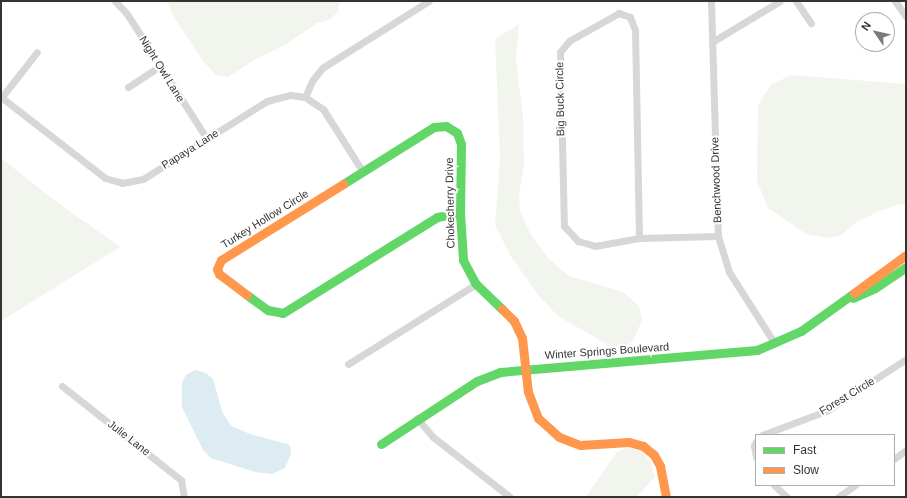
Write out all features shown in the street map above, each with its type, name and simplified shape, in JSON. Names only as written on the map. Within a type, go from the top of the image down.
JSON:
[{"type":"street","name":"Night Owl Lane","points":[[115,1],[127,14],[207,139]]},
{"type":"street","points":[[363,172],[323,109],[305,97],[312,82],[322,68],[429,1]]},
{"type":"street","name":"Benchwood Drive","points":[[711,1],[718,236],[729,272],[776,344]]},
{"type":"street","points":[[712,42],[780,1]]},
{"type":"street","points":[[796,1],[811,23]]},
{"type":"street","points":[[895,1],[906,17]]},
{"type":"street","name":"Big Buck Circle","points":[[639,238],[635,30],[630,17],[619,13],[569,41],[560,52],[564,226],[570,235],[585,244],[595,246],[639,238],[718,236]]},
{"type":"street","points":[[1,98],[37,52]]},
{"type":"street","points":[[128,87],[160,66]]},
{"type":"street","name":"Papaya Lane","points":[[1,98],[105,178],[115,182],[132,183],[143,179],[267,101],[290,95],[305,97]]},
{"type":"street","name":"Turkey Hollow Circle","points":[[453,130],[446,126],[434,127],[221,260],[217,264],[219,274],[268,310],[283,313],[437,217],[460,213]]},
{"type":"street","name":"Chokecherry Drive","points":[[453,130],[461,144],[460,213],[463,260],[476,284],[514,320],[522,338],[527,369],[528,392],[531,404],[538,418],[548,429],[559,437],[580,445],[629,442],[643,446],[654,455],[660,466],[666,497]]},
{"type":"street","name":"Winter Springs Boulevard","points":[[381,444],[417,418],[476,381],[500,372],[737,353],[776,344],[800,331],[842,303],[870,279],[906,255]]},
{"type":"street","name":"Winter Springs Boulevard","points":[[842,303],[875,288],[906,268]]},
{"type":"street","points":[[348,364],[476,284]]},
{"type":"street","name":"Forest Circle","points":[[765,434],[828,410],[906,359]]},
{"type":"street","name":"Julie Lane","points":[[62,386],[181,480],[184,497]]},
{"type":"street","points":[[417,418],[433,438],[510,497]]},
{"type":"street","points":[[895,458],[906,450]]},
{"type":"street","points":[[775,486],[788,497]]},
{"type":"street","points":[[838,497],[854,486]]},
{"type":"shaded area","points":[[167,1],[340,1],[338,12],[329,20],[317,23],[285,45],[254,60],[228,77],[216,75],[202,60],[173,16]]},
{"type":"shaded area","points":[[519,24],[516,61],[523,115],[524,165],[519,195],[520,212],[531,235],[549,259],[569,276],[623,292],[639,306],[642,320],[633,341],[624,348],[612,347],[558,316],[538,295],[510,255],[495,225],[500,160],[495,39]]},
{"type":"shaded area","points":[[791,75],[906,84],[906,206],[901,204],[879,211],[857,222],[840,236],[827,238],[806,234],[768,208],[757,181],[758,105],[771,85]]},
{"type":"shaded area","points":[[1,158],[54,200],[120,247],[1,321]]},
{"type":"shaded area","points":[[195,370],[206,373],[213,379],[222,411],[231,426],[250,434],[290,445],[291,454],[285,468],[272,474],[255,472],[211,458],[203,450],[182,407],[182,383],[186,375]]},
{"type":"shaded area","points":[[628,447],[644,453],[651,464],[655,477],[636,497],[586,497],[616,453]]},
{"type":"traffic: fast","points":[[343,184],[434,127],[446,126],[457,133],[461,144],[460,213],[463,260],[476,284],[502,309]]},
{"type":"traffic: fast","points":[[247,295],[268,310],[283,313],[437,217],[460,213]]},
{"type":"traffic: fast","points":[[853,298],[875,288],[906,267]]},
{"type":"traffic: fast","points":[[381,444],[477,381],[500,372],[757,350],[801,331],[854,293]]},
{"type":"traffic: slow","points":[[247,295],[219,274],[217,269],[221,260],[343,184]]},
{"type":"traffic: slow","points":[[854,293],[906,255]]},
{"type":"traffic: slow","points":[[502,309],[514,321],[522,338],[528,392],[538,418],[559,437],[580,445],[629,442],[643,446],[654,455],[660,466],[666,497]]}]
